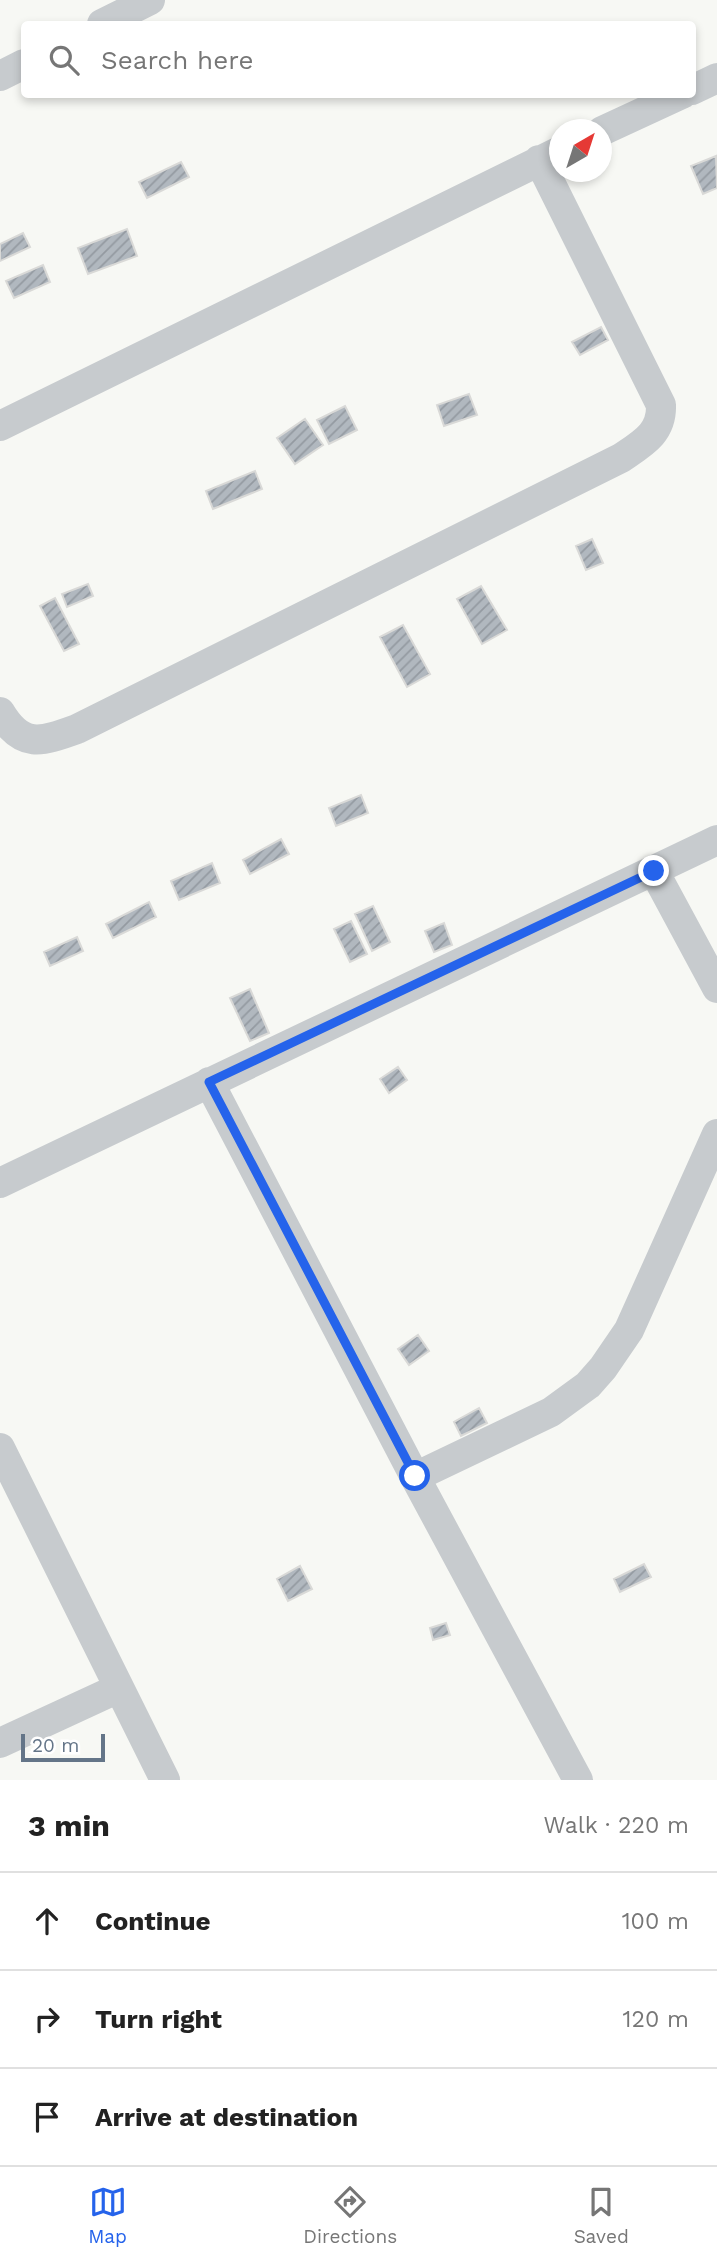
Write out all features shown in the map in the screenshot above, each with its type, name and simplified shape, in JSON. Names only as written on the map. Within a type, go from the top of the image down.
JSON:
[{"type":"street","points":[[108,21],[150,0]]},
{"type":"street","points":[[0,76],[21,66]]},
{"type":"street","points":[[696,88],[717,78]]},
{"type":"street","points":[[612,126],[673,98]]},
{"type":"street","points":[[0,426],[549,155]]},
{"type":"street","points":[[0,712],[10,728],[25,738],[44,741],[77,729],[621,458],[657,430],[661,419],[661,405],[561,182]]},
{"type":"street","points":[[0,1183],[717,840]]},
{"type":"street","points":[[654,871],[717,988]]},
{"type":"street","points":[[209,1082],[578,1780]]},
{"type":"street","points":[[415,1476],[551,1412],[588,1385],[604,1368],[629,1330],[717,1134]]},
{"type":"street","points":[[0,1448],[165,1780]]},
{"type":"street","points":[[0,1743],[119,1688]]},
{"type":"building","points":[[716,156],[717,188],[703,194],[691,166]]},
{"type":"building","points":[[181,162],[189,177],[147,198],[139,182]]},
{"type":"building","points":[[127,229],[137,256],[88,274],[78,248]]},
{"type":"building","points":[[23,233],[30,247],[0,261],[0,244]]},
{"type":"building","points":[[43,265],[50,282],[14,298],[6,281]]},
{"type":"building","points":[[601,327],[608,340],[580,355],[572,342]]},
{"type":"building","points":[[469,394],[477,415],[444,426],[437,405]]},
{"type":"building","points":[[345,406],[357,430],[329,444],[317,420]]},
{"type":"building","points":[[305,419],[323,445],[295,464],[277,438]]},
{"type":"building","points":[[255,471],[262,489],[213,509],[206,491]]},
{"type":"building","points":[[592,539],[603,563],[586,570],[576,546]]},
{"type":"building","points":[[88,584],[93,596],[67,607],[62,594]]},
{"type":"building","points":[[481,586],[507,630],[482,644],[457,599]]},
{"type":"building","points":[[55,598],[79,644],[64,651],[40,606]]},
{"type":"building","points":[[403,625],[430,674],[407,687],[380,637]]},
{"type":"building","points":[[361,795],[368,813],[336,826],[329,808]]},
{"type":"building","points":[[281,839],[289,854],[250,874],[243,860]]},
{"type":"building","points":[[212,863],[220,883],[179,900],[171,881]]},
{"type":"building","points":[[149,902],[156,917],[113,938],[106,924]]},
{"type":"building","points":[[373,906],[390,942],[372,951],[355,914]]},
{"type":"building","points":[[351,921],[367,954],[350,962],[334,929]]},
{"type":"building","points":[[444,923],[452,945],[434,952],[425,931]]},
{"type":"building","points":[[77,937],[83,951],[50,966],[44,952]]},
{"type":"building","points":[[250,989],[269,1033],[250,1041],[230,998]]},
{"type":"building","points":[[398,1067],[407,1080],[389,1093],[380,1079]]},
{"type":"building","points":[[418,1335],[429,1351],[409,1365],[398,1349]]},
{"type":"building","points":[[479,1408],[487,1423],[461,1436],[454,1422]]},
{"type":"building","points":[[644,1564],[651,1577],[620,1592],[614,1579]]},
{"type":"building","points":[[300,1566],[312,1589],[288,1601],[277,1579]]},
{"type":"building","points":[[446,1623],[450,1635],[433,1640],[430,1628]]},
{"type":"route","points":[[415,1476],[209,1082],[654,871]]}]
